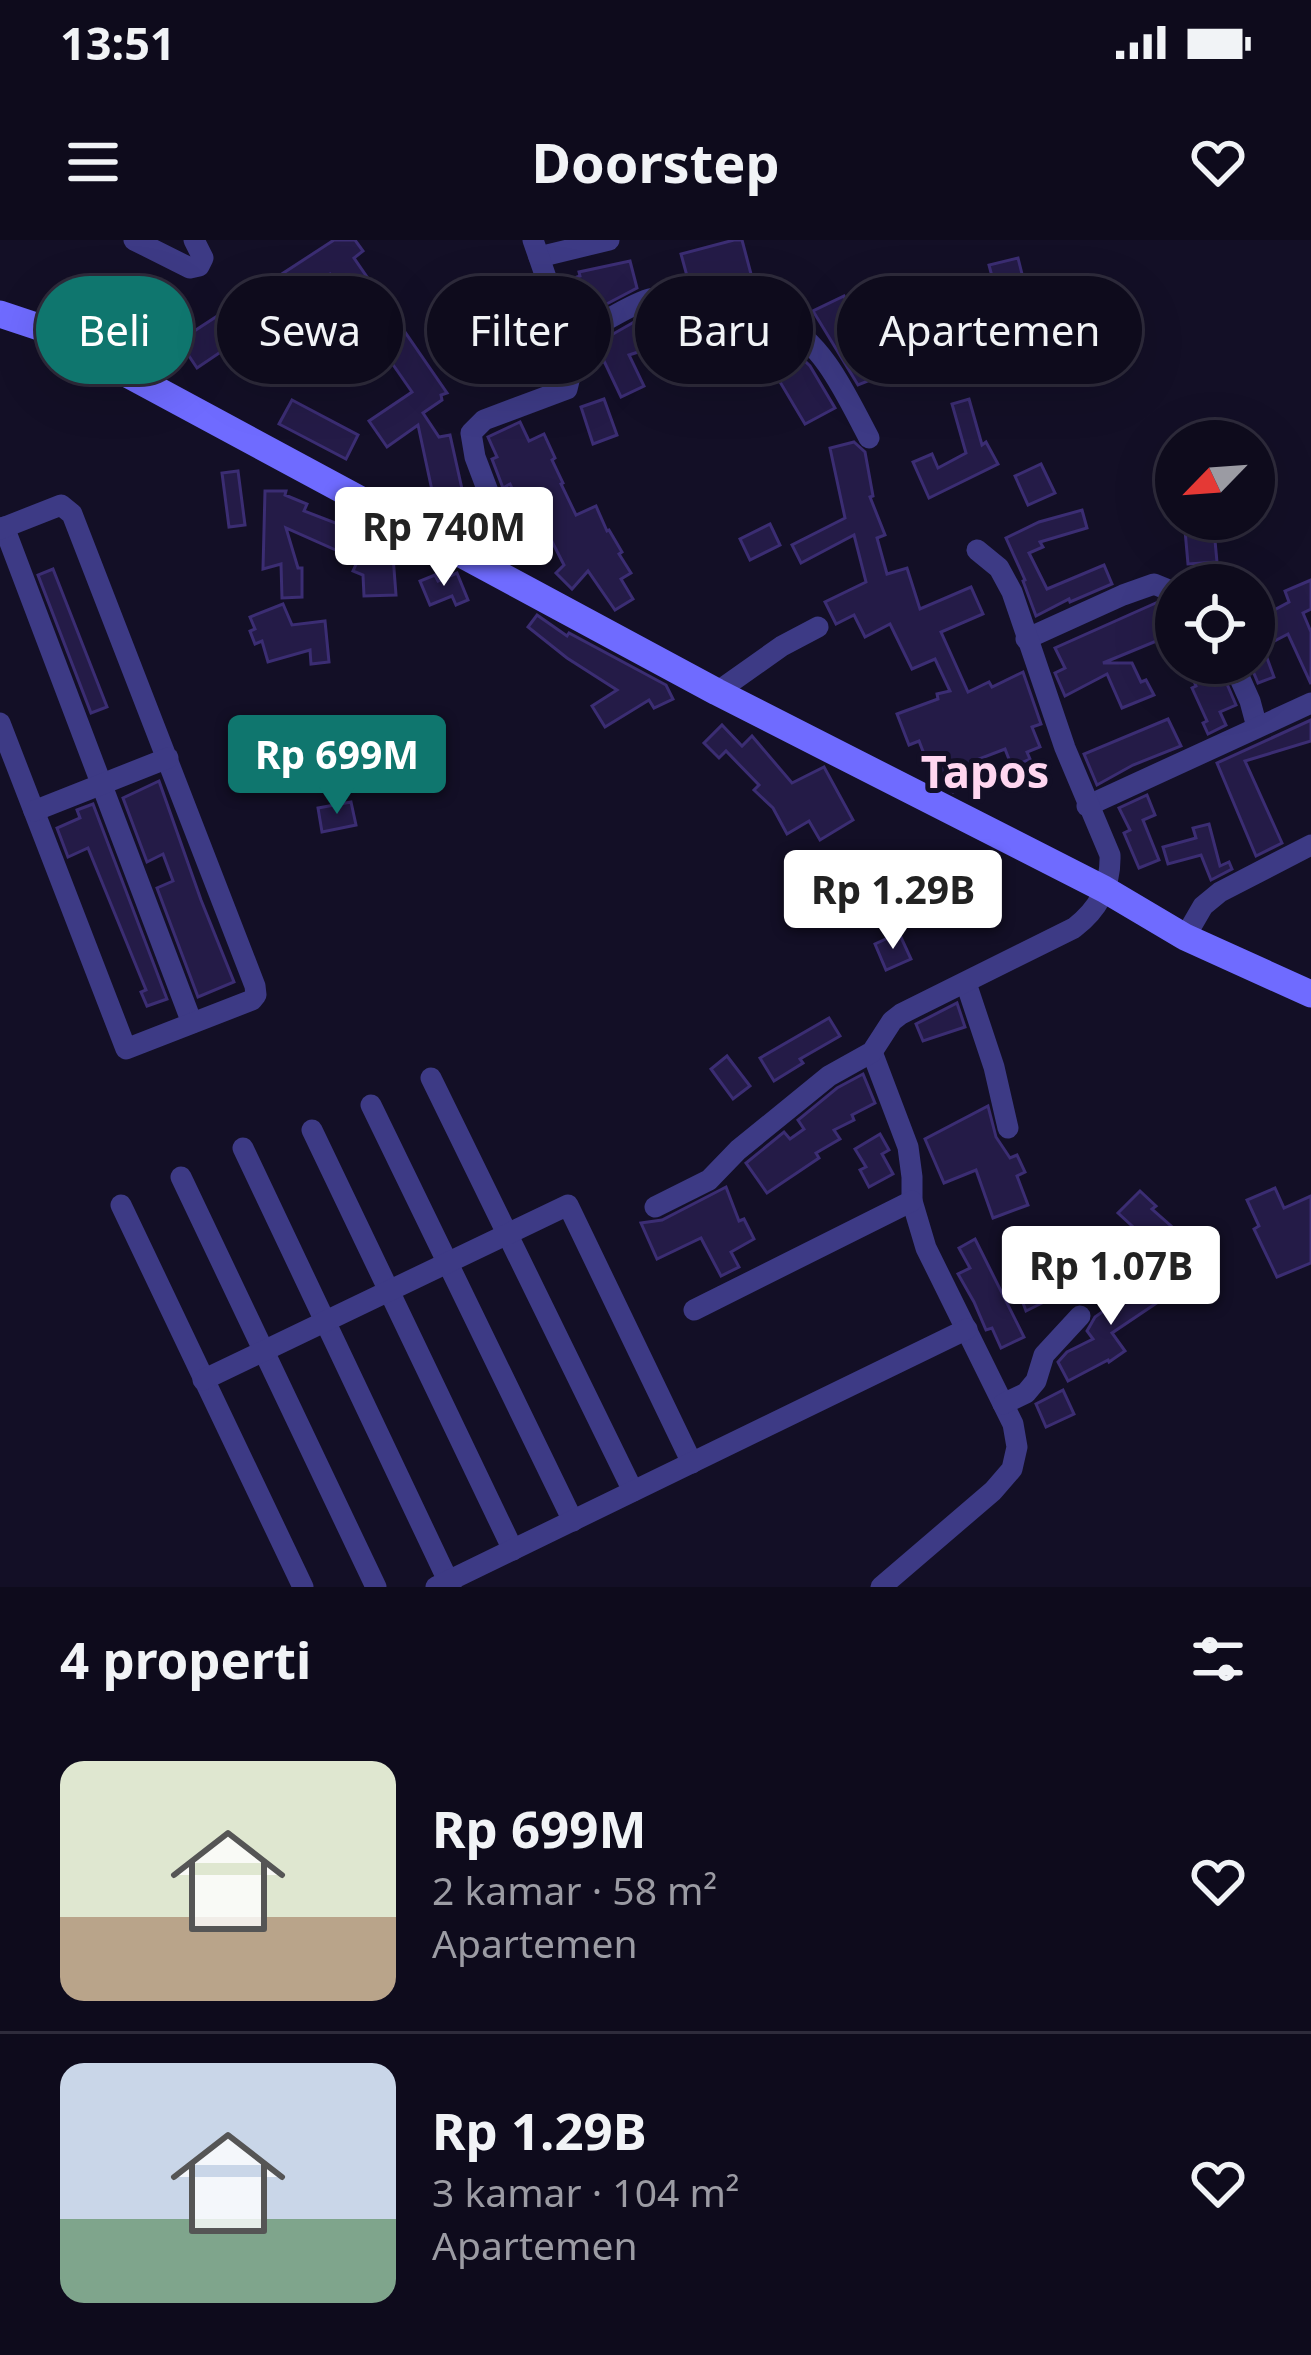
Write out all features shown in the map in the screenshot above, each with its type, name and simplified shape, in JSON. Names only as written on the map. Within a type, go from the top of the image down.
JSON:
[{"type":"street","points":[[134,240],[190,268],[199,266],[203,258],[194,240]]},
{"type":"street","points":[[536,248],[609,240]]},
{"type":"street","points":[[611,319],[649,299],[676,297],[780,322],[816,349],[868,438]]},
{"type":"street","points":[[0,314],[62,338],[717,692],[1104,889],[1185,937],[1311,994]]},
{"type":"street","points":[[488,569],[492,502],[471,434],[484,420],[567,389],[568,384]]},
{"type":"street","points":[[0,723],[126,1049],[252,1000],[255,986],[168,758],[72,514],[61,505],[2,528],[192,1023]]},
{"type":"street","points":[[655,1207],[709,1180],[738,1150],[829,1076],[872,1052],[901,1014],[1074,928],[1094,913],[1110,869],[1110,854],[1087,806],[1004,576],[977,550]]},
{"type":"street","points":[[1026,639],[1155,584]]},
{"type":"street","points":[[717,692],[818,627]]},
{"type":"street","points":[[1242,684],[1257,728]]},
{"type":"street","points":[[1087,806],[1311,703]]},
{"type":"street","points":[[34,811],[168,758]]},
{"type":"street","points":[[1185,937],[1203,906],[1220,892],[1311,845]]},
{"type":"street","points":[[966,983],[1008,1128]]},
{"type":"street","points":[[872,1052],[908,1147],[912,1201],[926,1247],[1013,1424],[1017,1447],[1012,1469],[993,1491],[881,1587]]},
{"type":"street","points":[[431,1078],[633,1491]]},
{"type":"street","points":[[371,1105],[573,1521]]},
{"type":"street","points":[[312,1130],[513,1550]]},
{"type":"street","points":[[243,1148],[445,1585],[967,1329]]},
{"type":"street","points":[[181,1177],[376,1587]]},
{"type":"street","points":[[694,1310],[912,1201]]},
{"type":"street","points":[[121,1205],[303,1587]]},
{"type":"street","points":[[203,1380],[568,1205],[692,1463]]},
{"type":"street","points":[[1003,1403],[1025,1393],[1036,1381],[1043,1354],[1080,1316]]},
{"type":"building","points":[[334,240],[355,240],[363,251],[354,258],[366,276],[279,276]]},
{"type":"building","points":[[742,240],[751,274],[687,276],[681,254]]},
{"type":"building","points":[[1018,258],[1022,276],[992,276],[989,265]]},
{"type":"building","points":[[630,261],[635,289],[611,302],[611,276],[580,276],[579,272]]},
{"type":"building","points":[[837,299],[837,350],[813,311]]},
{"type":"building","points":[[217,316],[217,354],[197,368],[193,362],[193,332]]},
{"type":"building","points":[[634,322],[635,353],[629,355],[635,384],[644,386],[621,397],[611,376],[611,335]]},
{"type":"building","points":[[403,329],[427,364],[427,384],[441,384],[447,393],[423,413],[439,437],[450,435],[462,489],[433,495],[418,425],[387,447],[369,421],[412,392],[403,379]]},
{"type":"building","points":[[813,371],[835,408],[805,424],[781,384],[813,384]]},
{"type":"building","points":[[604,399],[617,435],[593,444],[581,407]]},
{"type":"building","points":[[969,399],[982,445],[986,442],[998,464],[929,498],[913,462],[932,454],[938,468],[966,453],[952,404]]},
{"type":"building","points":[[292,400],[358,435],[346,459],[279,424]]},
{"type":"building","points":[[520,422],[529,441],[544,434],[576,515],[596,506],[622,552],[631,573],[621,579],[633,599],[615,610],[588,571],[572,589],[556,573],[564,565],[542,522],[531,527],[510,484],[503,488],[488,437]]},
{"type":"building","points":[[854,442],[865,452],[870,497],[885,535],[877,538],[887,574],[907,568],[920,609],[971,587],[983,614],[941,632],[968,692],[1023,672],[1041,724],[1032,727],[1040,747],[1027,752],[1030,759],[1012,767],[1005,749],[966,764],[975,781],[953,792],[930,758],[926,759],[919,741],[909,745],[897,714],[950,691],[935,659],[912,669],[890,624],[865,637],[854,615],[836,624],[825,602],[866,582],[854,535],[801,563],[792,545],[845,518],[830,448]]},
{"type":"building","points":[[1041,464],[1055,493],[1028,505],[1015,476]]},
{"type":"building","points":[[238,471],[245,525],[229,527],[222,473]]},
{"type":"building","points":[[265,491],[286,491],[285,495],[307,504],[304,511],[359,532],[354,542],[393,556],[396,595],[364,596],[363,575],[353,571],[358,560],[286,528],[298,568],[302,568],[302,597],[282,598],[281,564],[263,569]]},
{"type":"building","points":[[1082,510],[1087,528],[1040,542],[1043,547],[1029,553],[1047,589],[1104,565],[1112,584],[1036,616],[1006,538],[1039,522]]},
{"type":"building","points":[[770,524],[780,545],[750,560],[740,539]]},
{"type":"building","points":[[1186,540],[1215,540],[1217,562],[1188,564]]},
{"type":"building","points":[[53,569],[107,707],[91,713],[38,575]]},
{"type":"building","points":[[457,573],[468,600],[456,605],[452,596],[430,605],[420,581],[435,575],[438,581]]},
{"type":"building","points":[[1311,580],[1311,609],[1303,613],[1311,632],[1311,684],[1288,634],[1275,641],[1275,610],[1289,602],[1285,591]]},
{"type":"building","points":[[1155,603],[1155,642],[1103,663],[1132,663],[1154,695],[1122,708],[1107,674],[1065,696],[1055,673],[1065,668],[1055,648]]},
{"type":"building","points":[[283,604],[292,625],[325,621],[329,662],[311,664],[310,650],[268,662],[262,641],[255,644],[250,617]]},
{"type":"building","points":[[537,615],[567,636],[666,685],[673,699],[654,708],[649,700],[605,727],[592,706],[617,690],[528,627]]},
{"type":"building","points":[[1227,684],[1236,705],[1220,712],[1226,725],[1208,734],[1192,688]]},
{"type":"building","points":[[1168,719],[1181,746],[1097,785],[1084,754]]},
{"type":"building","points":[[1311,720],[1311,741],[1245,761],[1282,843],[1256,856],[1217,763]]},
{"type":"building","points":[[722,725],[742,746],[752,736],[792,783],[824,767],[853,820],[820,840],[809,821],[787,834],[773,808],[754,790],[759,785],[726,751],[719,758],[704,743]]},
{"type":"building","points":[[159,781],[234,982],[198,997],[157,888],[173,881],[163,854],[147,862],[123,798]]},
{"type":"building","points":[[1147,795],[1155,815],[1143,820],[1159,860],[1139,868],[1119,808]]},
{"type":"building","points":[[351,802],[356,825],[322,832],[318,808]]},
{"type":"building","points":[[93,804],[167,999],[147,1006],[141,992],[146,990],[88,848],[68,857],[57,828],[80,818],[77,810]]},
{"type":"building","points":[[1209,824],[1220,866],[1229,862],[1232,869],[1211,880],[1201,855],[1168,864],[1163,847],[1196,838],[1193,828]]},
{"type":"building","points":[[899,933],[911,959],[886,970],[875,944]]},
{"type":"building","points":[[957,1003],[965,1027],[923,1041],[916,1024]]},
{"type":"building","points":[[829,1018],[840,1036],[774,1081],[760,1058]]},
{"type":"building","points":[[727,1056],[750,1086],[733,1099],[711,1069]]},
{"type":"building","points":[[863,1074],[875,1103],[834,1130],[840,1139],[816,1153],[819,1158],[767,1193],[746,1163],[784,1132],[790,1139],[804,1129],[798,1120]]},
{"type":"building","points":[[988,1106],[996,1137],[1010,1158],[1017,1155],[1025,1172],[1017,1176],[1028,1205],[993,1218],[976,1170],[944,1183],[925,1139]]},
{"type":"building","points":[[880,1134],[889,1150],[882,1154],[893,1174],[869,1187],[860,1170],[866,1167],[855,1149]]},
{"type":"building","points":[[726,1187],[739,1221],[744,1219],[754,1239],[731,1252],[739,1267],[721,1276],[701,1238],[657,1259],[641,1223],[662,1220]]},
{"type":"building","points":[[1275,1188],[1284,1208],[1311,1196],[1311,1263],[1277,1277],[1254,1229],[1259,1226],[1247,1200]]},
{"type":"building","points":[[1140,1191],[1156,1206],[1152,1209],[1197,1243],[1180,1262],[1160,1244],[1156,1248],[1118,1213]]},
{"type":"building","points":[[975,1239],[1024,1337],[1001,1348],[992,1328],[986,1330],[958,1274],[970,1268],[959,1248]]},
{"type":"building","points":[[1048,1247],[1059,1267],[1065,1264],[1074,1284],[1026,1311],[1010,1268]]},
{"type":"building","points":[[1149,1274],[1164,1298],[1112,1333],[1125,1351],[1068,1381],[1058,1362],[1093,1339],[1087,1331],[1095,1317],[1112,1305],[1107,1297]]},
{"type":"building","points":[[1063,1390],[1074,1414],[1046,1427],[1036,1404]]},
{"type":"district","name":"Tapos","points":[[985,772]]}]
